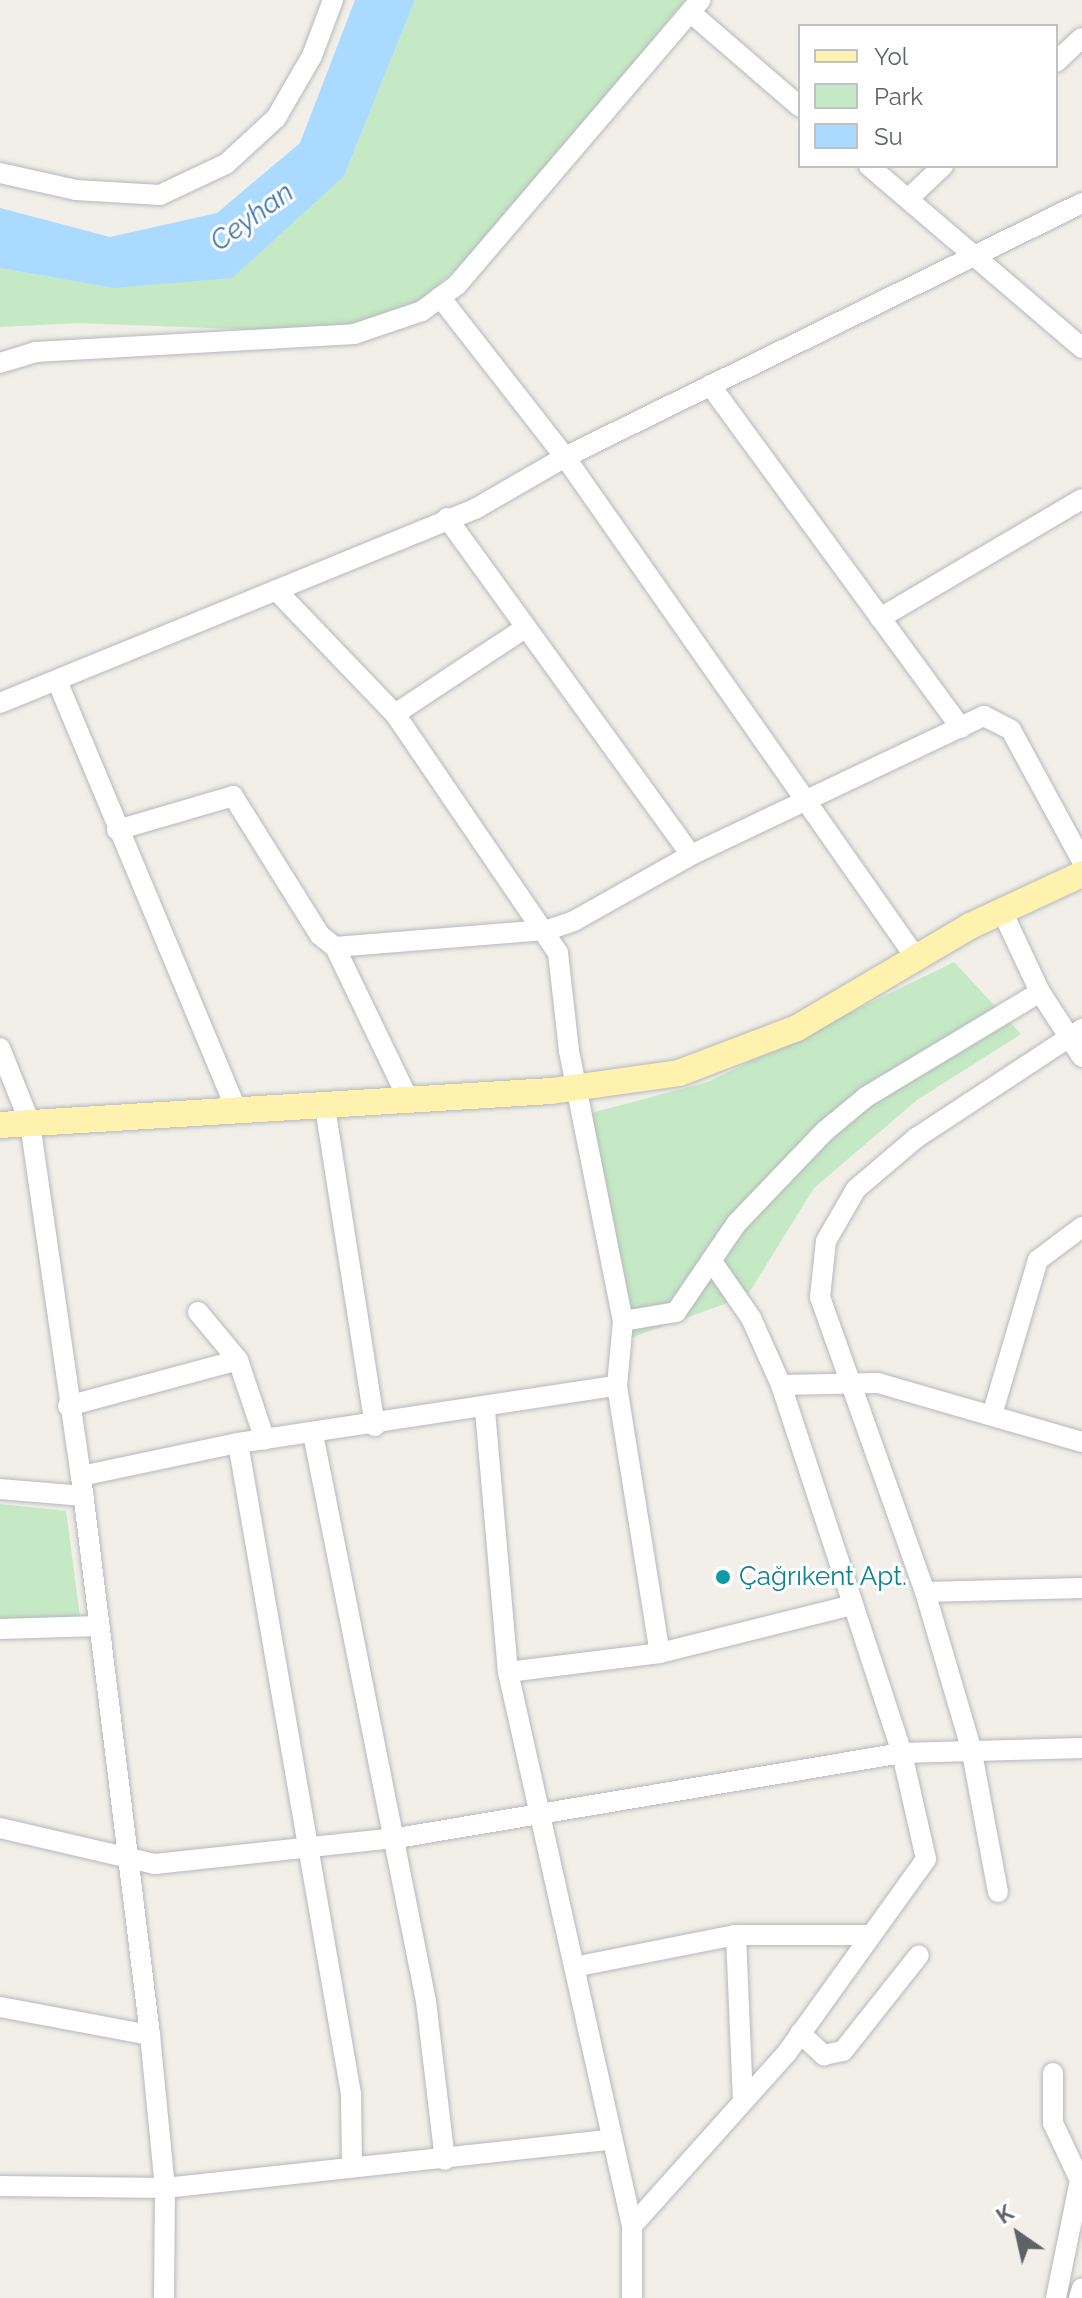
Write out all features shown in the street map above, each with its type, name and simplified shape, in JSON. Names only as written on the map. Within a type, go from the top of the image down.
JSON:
[{"type":"main road","points":[[0,1125],[236,1108],[325,1107],[409,1101],[679,1073],[797,1028],[1002,911],[1082,874]]},
{"type":"street","points":[[0,173],[76,190],[160,195],[226,164],[276,118],[312,56],[333,0]]},
{"type":"street","points":[[0,363],[35,352],[354,334],[389,327],[440,297],[695,6],[798,105]]},
{"type":"street","points":[[1058,60],[1082,38]]},
{"type":"street","points":[[871,168],[1082,348]]},
{"type":"street","points":[[908,199],[941,168]]},
{"type":"street","points":[[0,703],[58,683],[447,518],[710,385],[978,259],[1082,203]]},
{"type":"street","points":[[440,297],[565,457],[812,802],[916,958]]},
{"type":"street","points":[[710,385],[961,728]]},
{"type":"street","points":[[880,618],[1082,499]]},
{"type":"street","points":[[447,518],[691,855]]},
{"type":"street","points":[[276,590],[395,714],[548,930],[580,1084],[623,1321],[617,1386],[660,1653]]},
{"type":"street","points":[[395,714],[525,628]]},
{"type":"street","points":[[58,683],[236,1108]]},
{"type":"street","points":[[335,947],[548,930],[691,855],[812,802],[984,716],[1011,730],[1082,861]]},
{"type":"street","points":[[117,830],[233,796],[320,935],[335,947],[409,1101]]},
{"type":"street","points":[[1002,911],[1040,992],[1076,1032],[1082,1057]]},
{"type":"street","points":[[623,1321],[676,1312],[711,1260],[782,1174],[866,1097],[1040,992]]},
{"type":"street","points":[[998,1892],[971,1748],[925,1592],[820,1297],[826,1241],[856,1189],[916,1138],[1076,1032]]},
{"type":"street","points":[[0,1048],[30,1123],[68,1406],[83,1486],[123,1851],[150,2035],[165,2188],[164,2298]]},
{"type":"street","points":[[325,1107],[375,1426]]},
{"type":"street","points":[[992,1415],[1038,1260],[1082,1227]]},
{"type":"street","points":[[632,2226],[800,2033],[926,1859],[902,1753],[848,1606],[781,1385],[751,1318],[711,1260]]},
{"type":"street","points":[[198,1312],[238,1360],[265,1440]]},
{"type":"street","points":[[68,1406],[238,1360]]},
{"type":"street","points":[[781,1385],[878,1383],[1082,1442]]},
{"type":"street","points":[[0,1489],[83,1486],[238,1443],[485,1410],[617,1386]]},
{"type":"street","points":[[485,1410],[508,1672],[579,1966],[609,2140],[632,2226],[632,2298]]},
{"type":"street","points":[[313,1434],[426,2001],[445,2160]]},
{"type":"street","points":[[238,1443],[305,1849],[351,2094],[352,2165]]},
{"type":"street","points":[[925,1592],[1082,1588]]},
{"type":"street","points":[[508,1672],[660,1653],[848,1606]]},
{"type":"street","points":[[0,1629],[99,1626]]},
{"type":"street","points":[[0,1828],[123,1851],[155,1864],[305,1849],[902,1753],[971,1748],[1082,1748]]},
{"type":"street","points":[[579,1966],[736,1935],[871,1935]]},
{"type":"street","points":[[736,1935],[743,2099]]},
{"type":"street","points":[[800,2033],[824,2055],[843,2051],[919,1955]]},
{"type":"street","points":[[0,2007],[150,2035]]},
{"type":"street","points":[[1053,2073],[1053,2123],[1080,2180],[1056,2298]]},
{"type":"street","points":[[0,2186],[165,2188],[352,2165],[445,2160],[609,2140]]},
{"type":"street","points":[[1079,2298],[1082,2288]]},
{"type":"green space","points":[[415,0],[685,0],[484,245],[424,297],[383,321],[292,331],[77,323],[0,327],[0,268],[114,288],[344,176]]},
{"type":"green space","points":[[954,962],[1021,1034],[917,1100],[814,1188],[747,1296],[630,1338],[584,1115],[708,1082]]},
{"type":"green space","points":[[0,1504],[66,1511],[80,1617],[0,1622]]},
{"type":"water","name":"Ceyhan","points":[[355,0],[415,0],[344,176],[232,278],[113,288],[0,268],[0,208],[110,237],[217,213],[300,143]]},
{"type":"place","name":"Çağrıkent Apt.","points":[[723,1577]]}]
